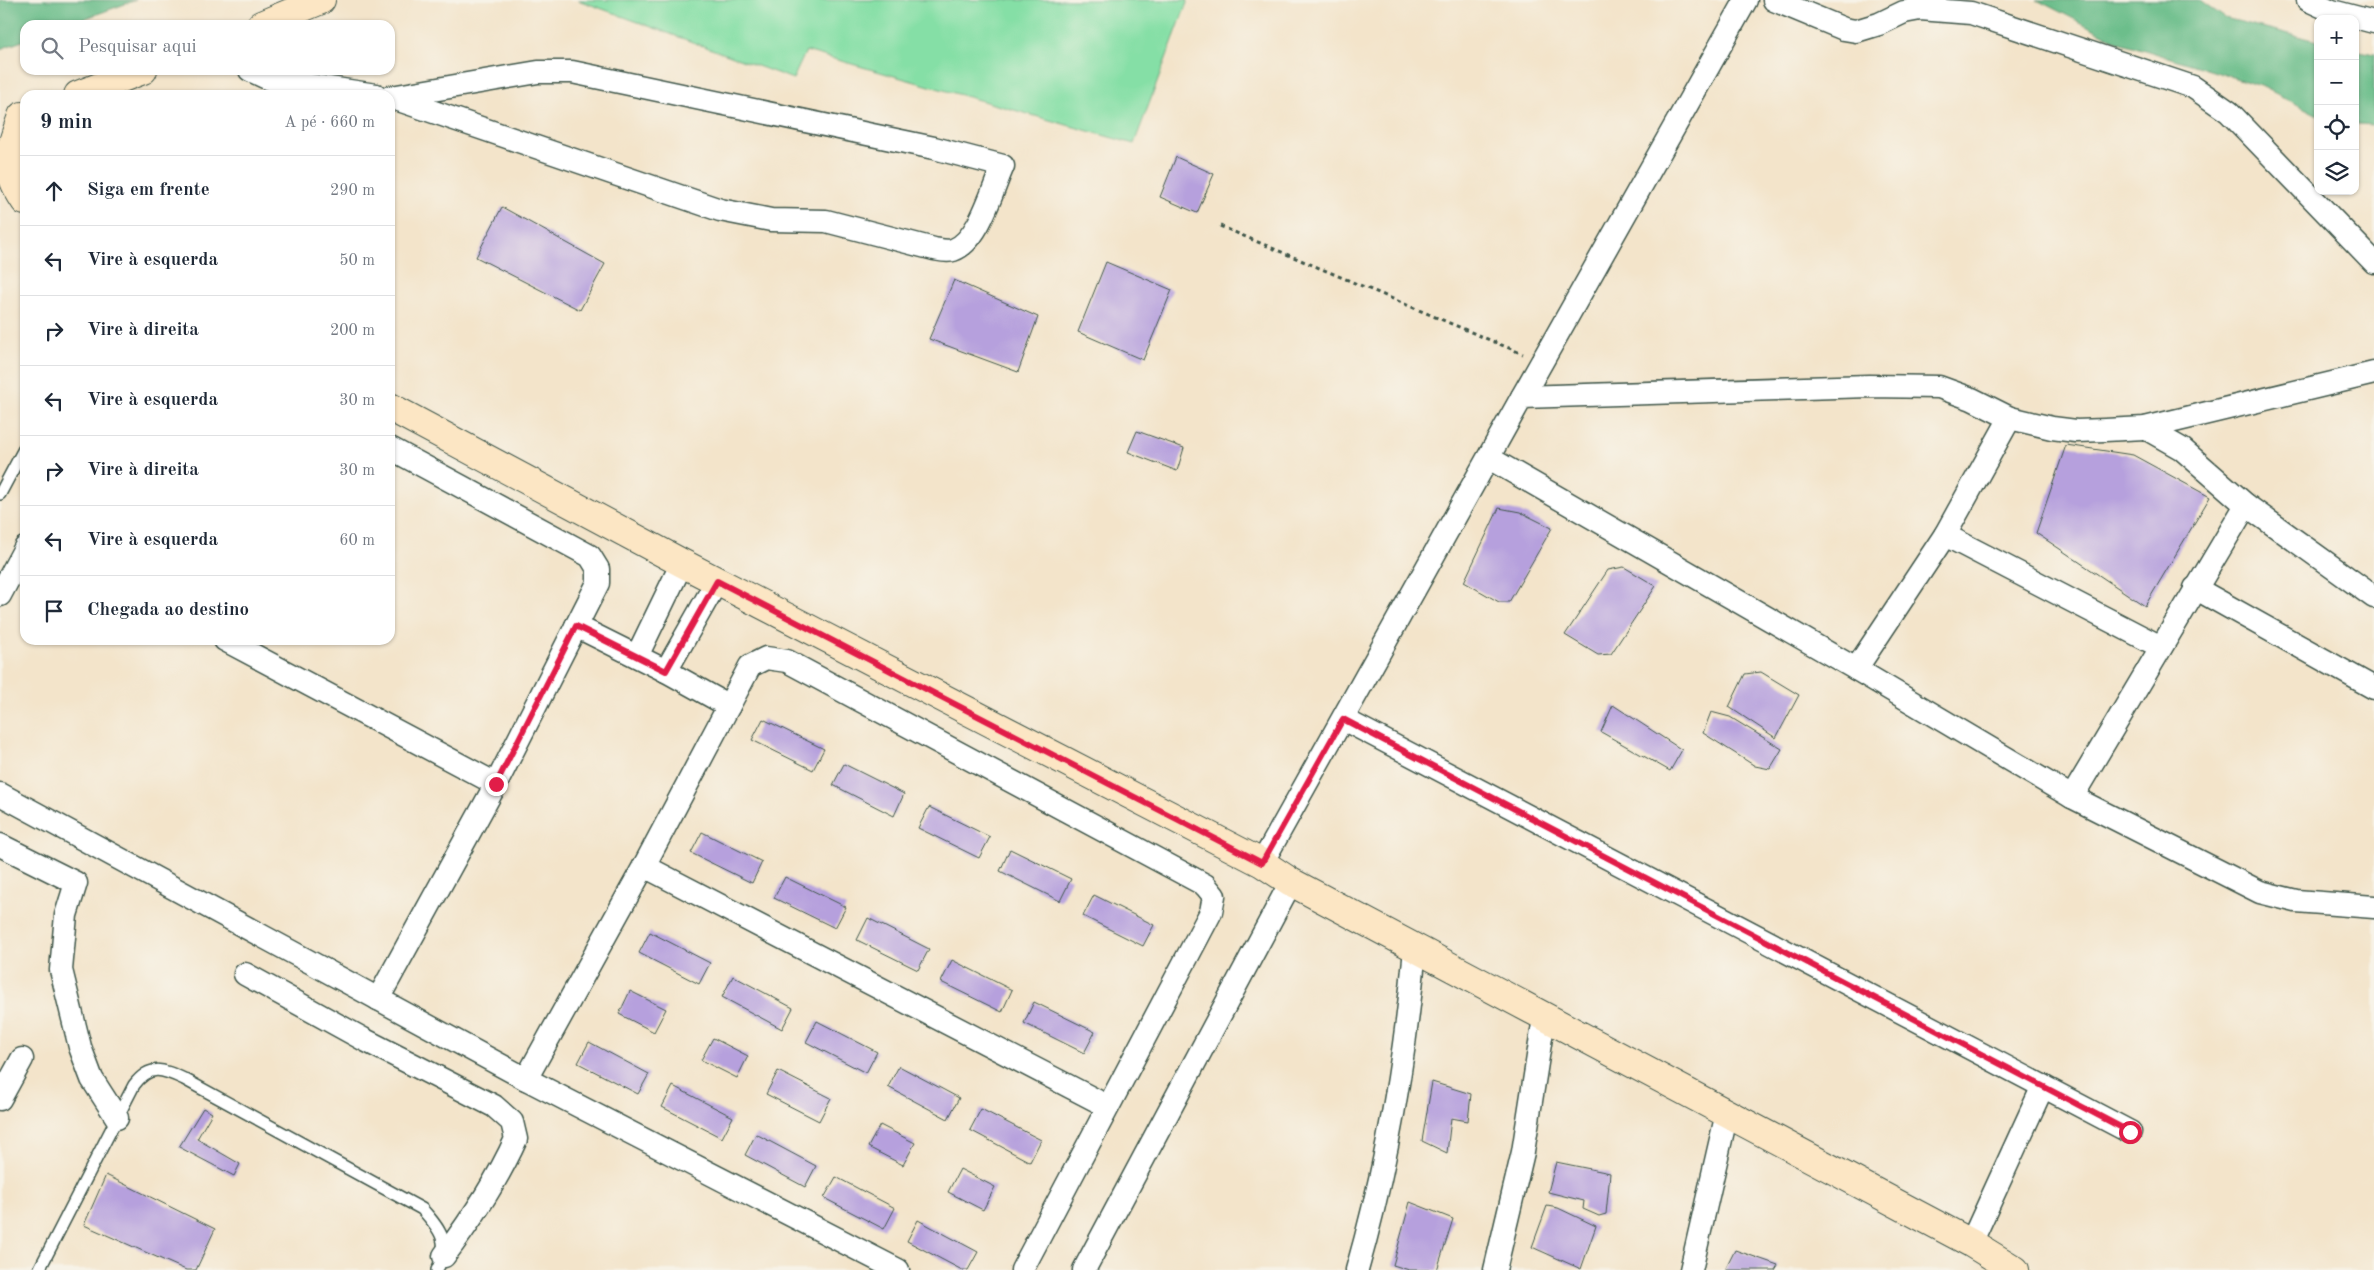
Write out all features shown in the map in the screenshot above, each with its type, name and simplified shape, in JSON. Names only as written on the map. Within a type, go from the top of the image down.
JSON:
[{"type":"street","points":[[273,20],[321,0]]},
{"type":"street","points":[[1262,863],[1746,0]]},
{"type":"street","points":[[1774,0],[1844,29],[1856,31],[1879,24],[1904,12],[1920,9],[1971,13],[2193,87],[2229,112],[2374,262]]},
{"type":"street","points":[[2308,0],[2332,11],[2374,22]]},
{"type":"street","points":[[395,95],[538,72],[572,72],[934,148],[1003,166],[972,236],[963,245],[951,251],[934,249],[826,221],[771,220],[720,210],[395,99]]},
{"type":"street","points":[[91,90],[130,75]]},
{"type":"street","points":[[262,75],[269,78],[347,90]]},
{"type":"street","points":[[16,119],[9,167],[12,182],[20,194]]},
{"type":"street","points":[[0,203],[20,211]]},
{"type":"street","points":[[1522,398],[1869,386],[1939,387],[1972,399],[2010,418],[2076,431],[2145,428],[2374,373]]},
{"type":"street","points":[[395,410],[682,563],[1262,863],[1292,882],[1415,949],[1971,1243],[2015,1270]]},
{"type":"street","points":[[1856,669],[1945,535],[2010,418]]},
{"type":"street","points":[[2145,428],[2182,449],[2246,505],[2374,597]]},
{"type":"street","points":[[378,999],[496,784],[598,583],[598,569],[590,556],[395,451]]},
{"type":"street","points":[[1489,458],[1856,669],[2072,797],[2260,892],[2306,902],[2374,907]]},
{"type":"street","points":[[2072,797],[2246,505]]},
{"type":"street","points":[[1945,535],[2161,647]]},
{"type":"street","points":[[0,595],[20,557]]},
{"type":"street","points":[[637,656],[682,563]]},
{"type":"street","points":[[666,671],[717,581]]},
{"type":"street","points":[[2195,588],[2374,688]]},
{"type":"street","points":[[576,626],[666,671],[729,706]]},
{"type":"street","points":[[235,645],[496,784]]},
{"type":"street","points":[[526,1079],[644,866],[750,666],[766,658],[787,662],[1205,885],[1214,896],[1211,912],[1022,1270]]},
{"type":"street","points":[[1343,719],[2130,1132]]},
{"type":"street","points":[[0,794],[526,1079],[898,1270]]},
{"type":"street","points":[[0,845],[76,883],[66,915],[61,970],[80,1047],[92,1079],[117,1118]]},
{"type":"street","points":[[644,866],[1108,1106]]},
{"type":"street","points":[[1084,1270],[1292,882]]},
{"type":"street","points":[[1357,1270],[1377,1192],[1387,1143],[1410,1004],[1415,949]]},
{"type":"street","points":[[245,974],[494,1106],[512,1122],[516,1139],[506,1160],[476,1214],[441,1263]]},
{"type":"street","points":[[1494,1270],[1523,1152],[1544,1018]]},
{"type":"street","points":[[0,1099],[22,1059]]},
{"type":"street","points":[[1971,1243],[2043,1086]]},
{"type":"street","points":[[1691,1270],[1727,1113]]},
{"type":"lane","points":[[0,494],[20,456]]},
{"type":"lane","points":[[38,1270],[117,1118],[142,1074],[150,1071],[165,1071],[184,1078],[422,1210],[437,1226],[444,1246],[441,1263]]},
{"type":"path","points":[[1220,226],[1542,362]]},
{"type":"green space","points":[[0,0],[136,0],[81,20],[20,20],[20,42],[0,49]]},
{"type":"green space","points":[[578,0],[1188,0],[1134,144],[806,51],[793,79]]},
{"type":"green space","points":[[2037,0],[2200,0],[2225,18],[2314,40],[2314,113],[2261,86],[2119,42]]},
{"type":"green space","points":[[2359,51],[2374,54],[2374,125],[2359,124]]},
{"type":"building","points":[[1176,157],[1214,174],[1197,213],[1160,197]]},
{"type":"building","points":[[502,207],[605,264],[580,310],[476,257]]},
{"type":"building","points":[[1106,262],[1172,290],[1143,360],[1078,332]]},
{"type":"building","points":[[954,280],[1038,317],[1018,372],[929,339]]},
{"type":"building","points":[[1137,431],[1184,448],[1177,471],[1128,452]]},
{"type":"building","points":[[2066,445],[2133,455],[2210,497],[2145,606],[2036,533]]},
{"type":"building","points":[[1499,508],[1520,512],[1552,528],[1509,602],[1499,602],[1464,582]]},
{"type":"building","points":[[1624,567],[1656,586],[1611,654],[1598,655],[1565,635],[1608,570]]},
{"type":"building","points":[[1761,672],[1799,695],[1776,738],[1729,707],[1745,674]]},
{"type":"building","points":[[1613,705],[1682,750],[1670,771],[1601,732]]},
{"type":"building","points":[[1711,712],[1730,717],[1782,749],[1770,769],[1755,766],[1703,733]]},
{"type":"building","points":[[763,719],[824,749],[813,770],[752,740]]},
{"type":"building","points":[[844,764],[904,794],[894,816],[833,785]]},
{"type":"building","points":[[929,807],[990,837],[979,858],[918,828]]},
{"type":"building","points":[[702,832],[762,862],[752,883],[691,853]]},
{"type":"building","points":[[1010,849],[1071,879],[1060,901],[1000,871]]},
{"type":"building","points":[[785,877],[846,907],[835,928],[774,898]]},
{"type":"building","points":[[1094,895],[1154,925],[1143,946],[1083,916]]},
{"type":"building","points":[[868,918],[929,949],[918,970],[857,940]]},
{"type":"building","points":[[650,932],[710,963],[699,984],[639,953]]},
{"type":"building","points":[[952,960],[1012,990],[1002,1012],[941,982]]},
{"type":"building","points":[[733,976],[793,1008],[782,1029],[722,997]]},
{"type":"building","points":[[630,991],[666,1009],[654,1032],[619,1014]]},
{"type":"building","points":[[1034,1002],[1095,1032],[1084,1053],[1024,1023]]},
{"type":"building","points":[[817,1021],[877,1052],[866,1073],[806,1042]]},
{"type":"building","points":[[713,1038],[748,1056],[737,1078],[701,1060]]},
{"type":"building","points":[[589,1042],[649,1074],[638,1094],[578,1063]]},
{"type":"building","points":[[899,1066],[959,1098],[948,1119],[888,1087]]},
{"type":"building","points":[[778,1071],[831,1098],[819,1121],[766,1094]]},
{"type":"building","points":[[1432,1082],[1471,1094],[1468,1121],[1451,1118],[1447,1153],[1422,1141]]},
{"type":"building","points":[[673,1086],[733,1117],[722,1138],[662,1107]]},
{"type":"building","points":[[203,1108],[212,1113],[197,1139],[240,1164],[234,1176],[179,1147]]},
{"type":"building","points":[[981,1109],[1041,1140],[1030,1162],[970,1130]]},
{"type":"building","points":[[880,1125],[915,1143],[903,1165],[868,1147]]},
{"type":"building","points":[[756,1134],[816,1166],[805,1187],[745,1155]]},
{"type":"building","points":[[1556,1162],[1610,1173],[1606,1214],[1599,1216],[1583,1209],[1584,1201],[1548,1192]]},
{"type":"building","points":[[960,1169],[995,1187],[983,1210],[948,1192]]},
{"type":"building","points":[[106,1175],[215,1229],[196,1270],[186,1270],[84,1225]]},
{"type":"building","points":[[836,1177],[895,1208],[884,1229],[824,1198]]},
{"type":"building","points":[[1410,1202],[1453,1219],[1437,1270],[1409,1270],[1393,1265]]},
{"type":"building","points":[[1547,1206],[1558,1208],[1596,1226],[1581,1269],[1532,1247]]},
{"type":"building","points":[[918,1220],[978,1252],[968,1270],[962,1270],[907,1241]]},
{"type":"building","points":[[1735,1250],[1778,1265],[1775,1270],[1725,1270]]},
{"type":"route","points":[[496,784],[576,626],[666,671],[717,581],[1262,863],[1343,719],[2130,1132]]}]
